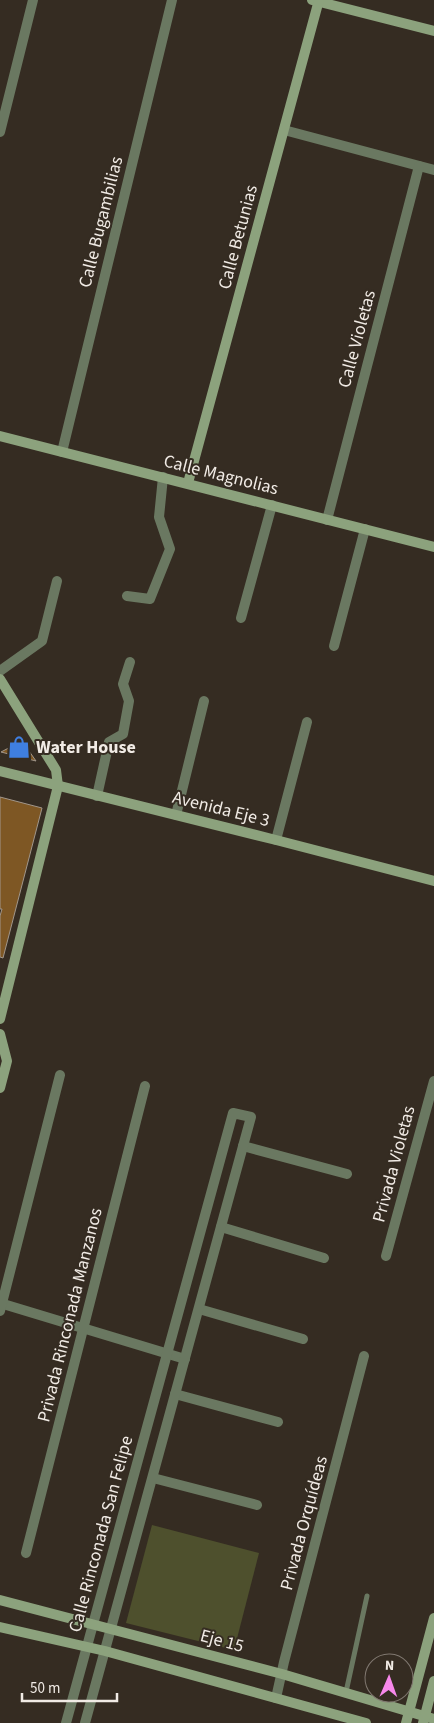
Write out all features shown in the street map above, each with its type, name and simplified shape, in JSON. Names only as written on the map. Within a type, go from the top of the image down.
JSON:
[{"type":"street","points":[[0,132],[34,0]]},
{"type":"street","name":"Calle Bugambilias","points":[[62,452],[172,0]]},
{"type":"street","points":[[317,1],[434,31]]},
{"type":"street","name":"Calle Betunias","points":[[188,483],[317,1]]},
{"type":"street","points":[[284,130],[434,170]]},
{"type":"street","name":"Calle Violetas","points":[[327,520],[419,166]]},
{"type":"street","name":"Calle Magnolias","points":[[0,436],[434,547]]},
{"type":"street","points":[[127,596],[150,600],[170,550],[160,516],[163,477]]},
{"type":"street","points":[[241,618],[272,505]]},
{"type":"street","points":[[334,646],[364,529]]},
{"type":"street","points":[[0,671],[42,641],[57,581]]},
{"type":"street","points":[[97,796],[108,742],[123,734],[129,701],[123,684],[130,662]]},
{"type":"street","points":[[0,678],[56,770],[58,786],[0,1019]]},
{"type":"street","points":[[176,815],[204,700]]},
{"type":"street","points":[[276,840],[307,722]]},
{"type":"street","name":"Avenida Eje 3","points":[[0,771],[434,881]]},
{"type":"street","points":[[0,1034],[7,1060],[0,1088]]},
{"type":"street","points":[[60,1075],[1,1305],[185,1359]]},
{"type":"street","name":"Privada Violetas","points":[[386,1256],[434,1081]]},
{"type":"street","name":"Privada Rinconada Manzanos","points":[[26,1553],[145,1086]]},
{"type":"street","name":"Calle Rinconada San Felipe","points":[[66,1723],[233,1113],[251,1117],[85,1723]]},
{"type":"street","points":[[244,1146],[347,1174]]},
{"type":"street","points":[[221,1227],[324,1258]]},
{"type":"street","points":[[198,1309],[303,1339]]},
{"type":"street","name":"Privada Orquídeas","points":[[276,1698],[364,1356]]},
{"type":"street","points":[[175,1394],[278,1422]]},
{"type":"street","points":[[152,1478],[257,1505]]},
{"type":"street","name":"Eje 15","points":[[0,1600],[282,1674],[427,1719]]},
{"type":"street","points":[[406,1723],[434,1618]]},
{"type":"street","points":[[0,1627],[105,1651],[276,1698],[336,1719],[366,1723]]},
{"type":"street","points":[[427,1719],[434,1681]]},
{"type":"lane","points":[[346,1693],[367,1596]]},
{"type":"green space","points":[[152,1525],[259,1553],[234,1650],[126,1623]]},
{"type":"building","name":"Water House","points":[[22,741],[36,761],[1,752]]},
{"type":"building","points":[[0,797],[42,808],[3,958],[0,957],[0,916],[2,909],[0,909]]},
{"type":"place","name":"Water House","points":[[19,747]]}]
